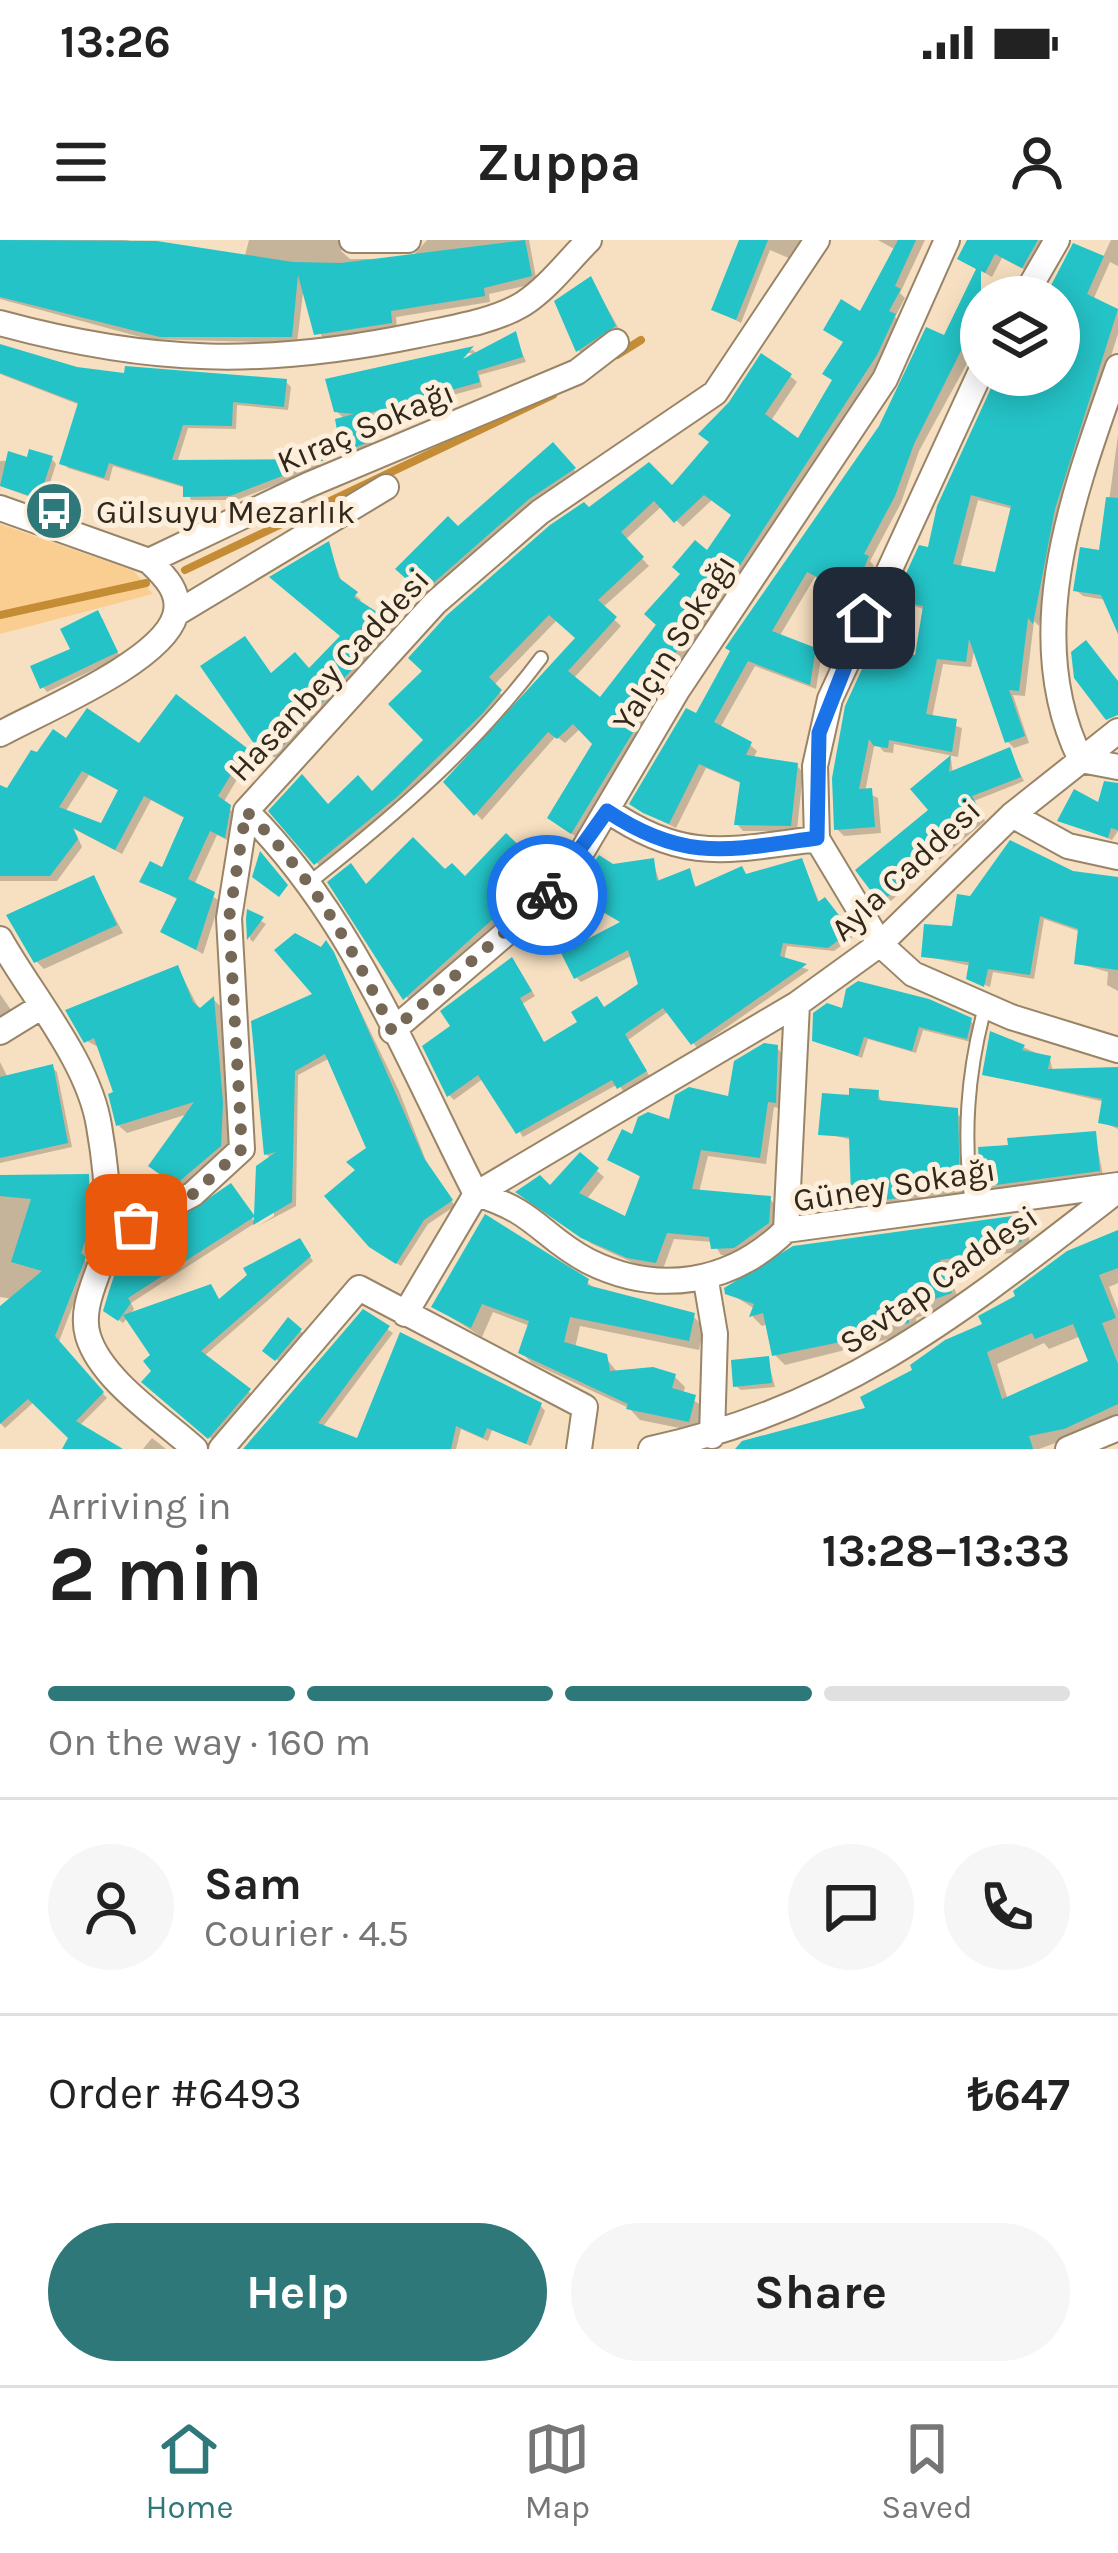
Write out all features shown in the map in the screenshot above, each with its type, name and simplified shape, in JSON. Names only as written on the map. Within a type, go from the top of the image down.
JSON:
[{"type":"street","points":[[352,240],[408,240]]},
{"type":"street","points":[[0,323],[159,357],[248,359],[335,351],[509,311],[539,292],[589,240]]},
{"type":"street","name":"Hasanbey Caddesi","points":[[107,1240],[193,1194],[242,1149],[229,918],[246,811],[435,603],[540,512],[715,393],[817,240]]},
{"type":"street","name":"Yalçın Sokağı","points":[[392,1031],[539,905],[607,811],[677,689],[885,379],[947,240]]},
{"type":"street","points":[[1036,276],[1057,240]]},
{"type":"street","name":"Kıraç Sokağı","points":[[149,561],[308,485],[577,372],[616,342]]},
{"type":"street","points":[[1118,368],[1058,576],[1049,638],[1055,697],[1081,760],[1118,767]]},
{"type":"street","points":[[969,396],[830,699],[814,766],[817,838],[880,944],[913,974],[985,1006],[1118,1050]]},
{"type":"street","points":[[0,734],[119,670],[167,632],[177,613],[386,487]]},
{"type":"street","points":[[0,508],[149,561],[168,579],[177,613]]},
{"type":"street","name":"Ayla Caddesi","points":[[405,1314],[476,1194],[797,1004],[880,944],[1012,815],[1118,731]]},
{"type":"street","points":[[246,811],[310,882],[351,943],[476,1194],[527,1212],[587,1260],[653,1278],[706,1280],[715,1334],[712,1436]]},
{"type":"street","points":[[607,811],[673,847],[742,848],[817,838]]},
{"type":"street","points":[[1012,815],[1068,845],[1118,857]]},
{"type":"street","points":[[0,939],[39,1008],[74,1056],[91,1091],[100,1127],[107,1240],[92,1289],[88,1340],[112,1373],[196,1449]]},
{"type":"street","points":[[787,1230],[797,1004]]},
{"type":"street","points":[[0,1032],[39,1008]]},
{"type":"street","name":"Güney Sokağı","points":[[706,1280],[745,1264],[787,1230],[1118,1188]]},
{"type":"street","name":"Sevtap Caddesi","points":[[651,1449],[712,1436],[794,1408],[861,1374],[961,1312],[1118,1188]]},
{"type":"street","points":[[220,1449],[358,1288],[585,1407],[579,1449]]},
{"type":"street","points":[[1068,1449],[1118,1428]]},
{"type":"lane","points":[[310,882],[409,805],[495,718],[541,658]]},
{"type":"lane","points":[[972,1205],[964,1150],[968,1088],[985,1006]]},
{"type":"shaded area","points":[[0,524],[134,571],[153,594],[0,634]]},
{"type":"building","points":[[0,240],[157,241],[293,262],[341,263],[525,240],[532,276],[484,288],[485,296],[391,311],[392,323],[314,335],[298,275],[292,337],[160,337],[0,297]]},
{"type":"building","points":[[739,240],[768,240],[736,320],[711,310]]},
{"type":"building","points":[[898,240],[916,240],[895,286],[901,289],[889,311],[896,314],[877,355],[697,631],[664,664],[671,670],[571,834],[547,818],[592,744],[573,724],[557,739],[548,732],[474,816],[443,782],[575,638],[549,615],[489,677],[502,690],[482,714],[397,797],[314,865],[268,811],[302,774],[328,804],[358,775],[372,791],[423,740],[388,704],[422,671],[408,658],[447,615],[550,525],[584,502],[589,507],[649,462],[672,485],[709,442],[698,434],[729,402],[761,353],[792,374],[765,414],[798,438],[832,380],[822,374],[843,342],[823,330],[841,299],[860,311]],"holes":[[[704,495],[731,515],[707,550],[695,540],[672,567],[680,574],[644,614],[656,625],[600,697],[568,671],[617,617],[598,600],[644,557],[621,532],[654,501],[674,523]]]},
{"type":"building","points":[[967,240],[1038,240],[1022,268],[995,254],[985,273],[973,276],[976,269],[957,259]]},
{"type":"building","points":[[1073,243],[1104,256],[1087,294],[1118,309],[1055,509],[1033,624],[1028,618],[1019,691],[1009,690],[1025,736],[1005,743],[969,639],[966,662],[937,659],[926,714],[957,719],[952,752],[889,740],[888,748],[874,746],[869,739],[859,789],[872,788],[875,827],[834,830],[832,778],[845,706],[874,643],[915,655],[923,606],[894,600],[919,545],[928,547],[937,506],[987,396],[1080,396],[1080,276],[1056,276]],"holes":[[[971,495],[1011,506],[995,572],[953,564]]]},
{"type":"building","points":[[591,276],[616,326],[576,352],[554,301]]},
{"type":"building","points":[[960,302],[960,353],[864,554],[869,556],[853,595],[807,572],[772,631],[816,648],[810,685],[748,661],[714,722],[752,742],[746,755],[798,763],[791,826],[734,825],[740,782],[699,764],[669,824],[629,804],[686,708],[696,713],[730,651],[725,648],[879,426],[926,327],[944,335]]},
{"type":"building","points":[[516,331],[523,357],[477,371],[480,382],[363,415],[369,442],[341,453],[335,419],[354,414],[334,412],[325,379],[474,346],[463,359]]},
{"type":"building","points":[[0,344],[77,367],[124,373],[125,366],[287,379],[284,407],[233,402],[232,426],[183,425],[172,460],[327,459],[230,496],[183,497],[183,486],[109,463],[104,478],[59,464],[78,403],[0,373]]},
{"type":"building","points":[[553,442],[576,468],[529,499],[422,593],[395,569],[448,516],[458,526]]},
{"type":"building","points":[[29,449],[53,456],[39,499],[0,486],[8,451],[27,457]]},
{"type":"building","points":[[1106,497],[1118,498],[1118,634],[1101,595],[1073,591],[1080,547],[1099,550]]},
{"type":"building","points":[[329,541],[339,578],[358,592],[354,597],[394,623],[272,758],[252,741],[200,666],[245,636],[271,673],[295,652],[309,668],[340,636],[269,577]]},
{"type":"building","points":[[98,610],[118,652],[40,689],[30,666],[70,649],[60,629]]},
{"type":"building","points":[[1086,640],[1118,681],[1118,715],[1106,720],[1074,678],[1071,652]]},
{"type":"building","points":[[176,694],[247,748],[218,796],[231,805],[225,838],[210,831],[188,879],[215,892],[196,950],[160,932],[177,898],[139,882],[150,861],[162,867],[184,817],[144,796],[115,850],[73,828],[78,839],[50,876],[0,876],[0,785],[7,788],[31,750],[37,752],[53,729],[66,738],[87,708],[139,743]],"holes":[[[82,771],[118,790],[101,823],[59,807]]]},
{"type":"building","points":[[1010,747],[1021,777],[972,796],[983,816],[880,903],[855,870],[928,810],[910,789],[951,755],[949,772]]},
{"type":"building","points":[[1104,781],[1118,783],[1118,830],[1111,828],[1108,838],[1057,821],[1074,789],[1098,802]]},
{"type":"building","points":[[506,833],[546,871],[403,1000],[327,882],[351,863],[366,884],[413,837],[445,869],[452,863],[465,876]]},
{"type":"building","points":[[1010,840],[1073,871],[1118,877],[1118,970],[1074,964],[1078,929],[1040,916],[1030,975],[988,969],[984,987],[966,979],[969,962],[921,957],[924,924],[952,926],[957,894],[970,896]]},
{"type":"building","points":[[260,851],[288,885],[279,897],[252,877]]},
{"type":"building","points":[[599,855],[613,864],[654,858],[657,881],[690,868],[695,887],[742,866],[746,874],[802,858],[818,902],[825,897],[851,931],[828,948],[783,943],[780,956],[807,964],[691,1045],[663,1008],[625,1034],[647,1071],[617,1089],[612,1080],[516,1134],[478,1075],[447,1097],[422,1046],[450,1026],[440,1011],[512,957],[532,991],[520,998],[544,1042],[577,1022],[571,1012],[597,996],[604,1007],[638,984],[628,950],[574,979],[561,953],[620,922],[570,893]]},
{"type":"building","points":[[94,875],[117,925],[34,963],[6,915]]},
{"type":"building","points":[[247,909],[264,917],[247,940],[246,919]]},
{"type":"building","points":[[295,933],[321,947],[326,940],[334,952],[424,1158],[453,1200],[424,1220],[396,1264],[369,1247],[324,1196],[355,1170],[346,1162],[366,1148],[325,1054],[295,1071],[292,1202],[253,1225],[254,1217],[128,1298],[131,1303],[118,1321],[103,1311],[118,1264],[145,1242],[231,1183],[254,1215],[256,1166],[276,1152],[264,1155],[251,1021],[312,994],[274,950]]},
{"type":"building","points":[[178,965],[193,1002],[200,1008],[214,996],[223,1103],[221,1146],[175,1185],[148,1166],[194,1102],[116,1126],[108,1094],[113,1092],[94,1038],[84,1043],[65,1010]]},
{"type":"building","points":[[858,981],[929,999],[972,1018],[967,1039],[919,1027],[912,1051],[864,1037],[858,1056],[812,1041],[813,1013],[827,1003],[842,1008],[846,989]]},
{"type":"building","points":[[990,1031],[1025,1045],[1022,1050],[1051,1056],[1048,1069],[1118,1067],[1118,1127],[1098,1123],[1102,1099],[982,1075]]},
{"type":"building","points":[[764,1043],[778,1045],[776,1103],[768,1102],[760,1158],[701,1150],[692,1189],[771,1196],[769,1223],[734,1248],[711,1249],[709,1237],[667,1233],[656,1263],[627,1258],[581,1238],[515,1192],[540,1175],[550,1185],[580,1152],[599,1168],[579,1193],[625,1216],[640,1176],[607,1160],[622,1129],[632,1134],[638,1117],[648,1112],[669,1119],[675,1095],[689,1087],[728,1096],[734,1061]]},
{"type":"building","points":[[53,1064],[68,1143],[0,1158],[0,1077]]},
{"type":"building","points":[[849,1088],[879,1090],[878,1100],[958,1108],[960,1190],[860,1203],[859,1196],[851,1196],[849,1137],[818,1135],[822,1093],[849,1095]]},
{"type":"building","points":[[1096,1131],[1100,1171],[981,1187],[978,1147],[1008,1145],[1007,1138]]},
{"type":"building","points":[[89,1174],[91,1225],[81,1253],[86,1257],[55,1336],[104,1392],[76,1421],[123,1449],[62,1449],[68,1438],[28,1399],[0,1424],[0,1306],[42,1271],[11,1262],[31,1199],[0,1196],[0,1175]]},
{"type":"building","points":[[485,1214],[589,1279],[587,1285],[695,1313],[689,1341],[570,1317],[564,1342],[607,1354],[610,1371],[653,1367],[676,1374],[672,1388],[696,1395],[689,1422],[626,1409],[628,1404],[518,1353],[529,1321],[482,1304],[471,1328],[431,1307]]},
{"type":"building","points":[[1019,1215],[1022,1242],[966,1248],[967,1256],[940,1260],[952,1293],[907,1309],[909,1323],[864,1331],[865,1337],[772,1356],[763,1313],[749,1317],[754,1304],[725,1294],[724,1288],[793,1246]]},
{"type":"building","points":[[1118,1230],[1118,1268],[1099,1275],[1116,1318],[1102,1323],[1118,1364],[1118,1404],[1064,1429],[1029,1436],[1033,1449],[735,1449],[742,1441],[865,1408],[860,1397],[912,1370],[910,1365],[945,1340],[982,1324],[978,1316],[1015,1296],[1013,1291],[1067,1251]],"holes":[[[1073,1324],[1088,1361],[1002,1399],[987,1352],[1032,1333],[1035,1339]]]},
{"type":"building","points":[[300,1238],[311,1256],[201,1351],[251,1389],[208,1439],[141,1382],[151,1371],[143,1361],[150,1355],[123,1315],[211,1284],[219,1299],[247,1275],[243,1268]]},
{"type":"building","points":[[363,1309],[390,1326],[318,1423],[357,1438],[400,1332],[542,1403],[526,1444],[487,1428],[483,1438],[456,1426],[451,1449],[243,1449]]},
{"type":"building","points":[[288,1317],[302,1329],[275,1361],[262,1351]]},
{"type":"building","points":[[769,1356],[772,1383],[733,1387],[731,1360]]},
{"type":"waterway","points":[[617,355],[641,340]]},
{"type":"waterway","points":[[185,570],[553,395]]},
{"type":"waterway","points":[[0,615],[146,583]]},
{"type":"way so far","points":[[136,1225],[193,1194],[218,1176],[242,1149],[244,1120],[232,1020],[229,918],[246,811],[287,851],[351,943],[392,1031],[496,945],[547,895]]},
{"type":"place","name":"Gülsuyu Mezarlık","points":[[54,511]]},
{"type":"route","points":[[547,895],[580,855],[607,811],[654,841],[673,847],[742,848],[817,838],[814,766],[819,733],[864,618]]}]
